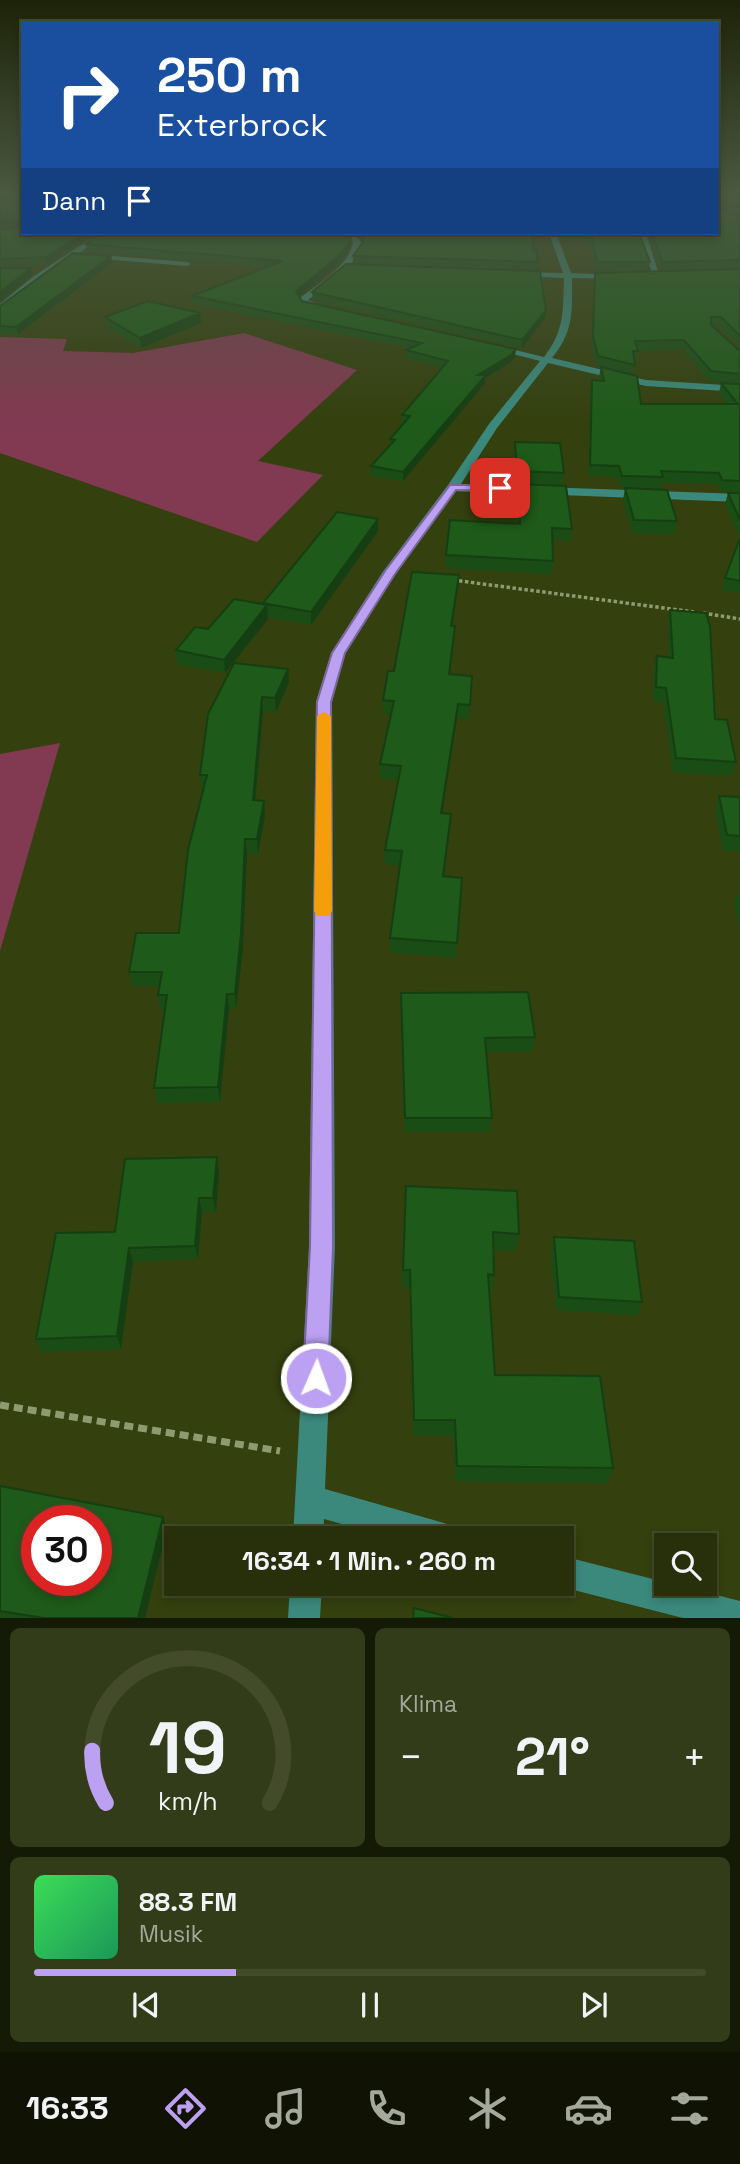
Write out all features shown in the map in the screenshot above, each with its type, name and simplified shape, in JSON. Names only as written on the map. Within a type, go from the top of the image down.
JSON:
[{"type":"street","points":[[0,309],[47,270]]},
{"type":"street","points":[[333,309],[302,301],[340,270]]},
{"type":"street","points":[[309,1526],[321,1247],[324,702],[338,653],[389,573],[502,415],[548,361],[561,341],[567,320],[566,270]]},
{"type":"street","points":[[655,270],[657,276]]},
{"type":"street","points":[[508,274],[630,276]]},
{"type":"street","points":[[643,276],[667,275]]},
{"type":"street","points":[[484,345],[646,383],[740,389]]},
{"type":"street","points":[[453,487],[740,498]]},
{"type":"street","points":[[310,1500],[401,1526]]},
{"type":"street","points":[[574,1574],[740,1616]]},
{"type":"street","points":[[304,1618],[305,1596]]},
{"type":"path","points":[[442,578],[507,585],[740,620]]},
{"type":"path","points":[[0,1405],[312,1457]]},
{"type":"shaded area","points":[[244,333],[357,370],[258,461],[323,475],[257,542],[0,453],[0,337],[67,339],[63,351],[133,353]]},
{"type":"shaded area","points":[[60,743],[0,951],[0,754]]},
{"type":"building","points":[[0,270],[29,270],[0,292]]},
{"type":"building","points":[[50,270],[93,270],[16,327],[0,326],[0,306]]},
{"type":"building","points":[[260,270],[322,270],[296,291],[302,301],[516,349],[511,355],[478,375],[486,375],[403,472],[371,466],[395,440],[390,439],[410,416],[402,415],[448,361],[406,350],[422,343],[192,296]]},
{"type":"building","points":[[339,270],[540,271],[546,310],[522,340],[312,292]]},
{"type":"building","points":[[740,270],[740,336],[721,317],[711,317],[711,325],[740,351],[740,374],[711,371],[684,340],[635,341],[638,351],[633,351],[635,365],[598,356],[593,336],[595,273]]},
{"type":"building","points":[[148,301],[200,313],[140,338],[105,317]]},
{"type":"building","points":[[601,367],[637,376],[641,404],[738,404],[721,383],[740,384],[740,481],[722,480],[719,473],[661,471],[663,477],[622,476],[619,466],[590,465],[592,380],[604,381]]},
{"type":"building","points":[[515,442],[560,443],[564,473],[517,471]]},
{"type":"building","points":[[517,484],[566,486],[572,529],[552,528],[553,561],[446,555],[450,520],[520,524]]},
{"type":"building","points":[[625,488],[667,490],[677,521],[634,520]]},
{"type":"building","points":[[728,493],[740,493],[740,520]]},
{"type":"building","points":[[337,512],[378,519],[311,612],[263,603]]},
{"type":"building","points":[[740,538],[740,581],[725,578]]},
{"type":"building","points":[[412,572],[459,575],[451,626],[455,626],[449,674],[472,676],[470,705],[458,704],[441,813],[451,814],[443,876],[462,878],[457,943],[390,938],[402,851],[385,850],[401,766],[380,764],[394,701],[383,700],[388,671],[394,671]]},
{"type":"building","points":[[234,599],[267,605],[224,660],[176,650],[195,627],[208,629]]},
{"type":"building","points":[[670,610],[706,613],[710,626],[715,719],[727,720],[736,762],[676,758],[666,688],[656,687],[657,656],[673,658]]},
{"type":"building","points":[[234,663],[288,669],[275,698],[262,697],[253,800],[264,801],[257,839],[245,839],[235,994],[227,994],[218,1087],[154,1088],[167,995],[158,995],[162,972],[129,972],[136,933],[179,933],[188,850],[207,775],[200,775],[208,714]]},
{"type":"building","points":[[719,796],[740,797],[740,836],[727,835]]},
{"type":"building","points":[[528,992],[535,1037],[485,1038],[492,1118],[405,1118],[401,993]]},
{"type":"building","points":[[217,1157],[213,1198],[199,1198],[195,1246],[129,1248],[117,1336],[36,1339],[56,1233],[115,1232],[125,1159]]},
{"type":"building","points":[[406,1186],[517,1191],[519,1234],[493,1232],[494,1275],[488,1274],[495,1375],[600,1376],[613,1468],[457,1466],[455,1420],[414,1420],[410,1270],[403,1270]]},
{"type":"building","points":[[554,1237],[634,1241],[642,1302],[559,1297]]},
{"type":"building","points":[[0,1486],[100,1505],[21,1505],[21,1596],[112,1596],[112,1507],[163,1517],[138,1618],[44,1618],[0,1611]]},
{"type":"building","points":[[414,1608],[453,1618],[413,1618]]},
{"type":"slow traffic","points":[[323,911],[324,716]]},
{"type":"route","points":[[316,1378],[321,1247],[324,702],[338,653],[389,573],[453,487],[500,488]]}]
